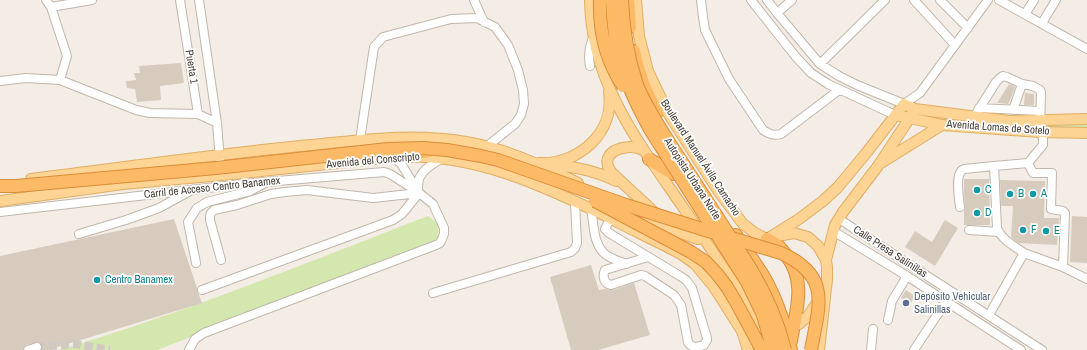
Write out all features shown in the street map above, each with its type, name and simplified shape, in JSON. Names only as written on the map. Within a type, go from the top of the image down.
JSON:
[{"type":"highway","points":[[600,0],[602,30],[610,63],[619,80],[636,101]]},
{"type":"highway","points":[[606,0],[607,19],[614,54],[625,92],[642,126],[749,292],[765,325],[772,350]]},
{"type":"highway","name":"Autopista Urbana Norte","points":[[612,0],[613,23],[617,50],[636,101],[651,131],[747,282],[763,315],[772,350]]},
{"type":"highway","name":"Autopista Urbana Norte","points":[[622,0],[628,50],[638,86],[655,120],[760,284],[781,336],[789,349]]},
{"type":"highway","name":"Boulevard Manuel Ávila Camacho","points":[[628,0],[630,30],[635,56],[652,103],[677,146],[764,277],[778,308],[789,349]]},
{"type":"highway","points":[[0,186],[16,186],[216,168],[388,149],[424,148],[475,155],[498,160],[626,205],[781,253],[792,258],[806,269],[818,291],[819,309],[811,350]]},
{"type":"highway","points":[[409,156],[427,151],[444,152],[495,162],[566,188],[616,211],[691,252],[706,262],[727,287],[760,350]]},
{"type":"highway","points":[[646,154],[674,174]]},
{"type":"highway","points":[[761,241],[778,246],[791,262],[796,273],[799,289],[789,349]]},
{"type":"main road","points":[[590,0],[590,10],[599,61],[609,88],[623,118],[735,285],[751,314],[760,350]]},
{"type":"main road","name":"Boulevard Manuel Ávila Camacho","points":[[636,0],[638,36],[648,71],[668,112],[719,192],[743,224],[755,233],[761,241]]},
{"type":"main road","points":[[533,163],[553,162],[569,158],[594,142],[601,132],[607,118],[610,104],[609,88]]},
{"type":"main road","points":[[761,241],[799,219],[823,201],[838,187],[904,104]]},
{"type":"main road","name":"Avenida Lomas de Sotelo","points":[[904,104],[912,113],[942,124],[1087,134]]},
{"type":"main road","points":[[826,260],[833,231],[839,219],[848,204],[878,166],[912,113]]},
{"type":"main road","name":"Avenida Lomas de Sotelo","points":[[895,115],[912,113],[977,113],[1009,121],[1040,115],[1087,119]]},
{"type":"main road","points":[[878,166],[942,124]]},
{"type":"main road","name":"Avenida del Conscripto","points":[[0,183],[220,155],[360,140],[427,138],[465,142],[488,147],[533,163],[593,190],[673,230],[698,238]]},
{"type":"main road","points":[[646,154],[634,147],[625,146],[616,149],[609,158],[608,164],[610,172],[673,230]]},
{"type":"main road","name":"Avenida del Conscripto","points":[[0,201],[123,184],[394,157],[409,156],[444,158],[468,162],[499,170],[552,191],[681,254],[695,264],[714,287],[742,331],[748,350]]},
{"type":"main road","points":[[495,162],[508,174]]},
{"type":"main road","points":[[545,163],[587,170],[605,176],[627,187]]},
{"type":"main road","points":[[761,241],[785,234],[801,234],[814,242],[821,250],[826,260],[828,274],[818,350]]},
{"type":"main road","points":[[799,324],[805,320],[813,310],[826,287]]},
{"type":"main road","points":[[734,318],[744,325]]},
{"type":"street","points":[[46,0],[52,3],[92,0]]},
{"type":"street","name":"Puerta 1","points":[[180,0],[198,114]]},
{"type":"street","name":"Puerta 1","points":[[199,0],[217,123],[222,186]]},
{"type":"street","points":[[474,0],[484,22]]},
{"type":"street","points":[[701,0],[705,30],[729,79],[763,130],[774,136],[781,134],[839,90]]},
{"type":"street","points":[[751,0],[796,57],[811,73],[839,90],[895,115]]},
{"type":"street","points":[[767,0],[820,64],[839,76],[904,104],[920,94]]},
{"type":"street","points":[[777,13],[792,0]]},
{"type":"street","points":[[820,64],[884,0]]},
{"type":"street","points":[[914,0],[955,44]]},
{"type":"street","points":[[940,0],[968,28]]},
{"type":"street","points":[[912,113],[920,94],[988,0]]},
{"type":"street","points":[[999,0],[1087,49]]},
{"type":"street","points":[[1025,14],[1034,0]]},
{"type":"street","points":[[1042,23],[1056,0]]},
{"type":"street","points":[[52,3],[66,56],[60,80]]},
{"type":"street","points":[[364,160],[360,140],[374,47],[383,37],[451,19],[477,18],[494,27],[508,45],[518,70],[523,90],[524,104],[521,115],[515,124],[488,147]]},
{"type":"street","points":[[590,66],[589,50],[594,36]]},
{"type":"street","points":[[960,207],[958,180],[961,171],[964,169],[1028,163],[1043,145],[1040,115],[1040,90],[1033,86],[1022,84],[1007,76],[1003,76],[1000,78],[977,113]]},
{"type":"street","points":[[0,81],[26,78],[60,80],[136,110],[150,113],[198,114],[217,123]]},
{"type":"street","points":[[1013,110],[1022,84]]},
{"type":"street","points":[[977,113],[1013,110],[1040,115]]},
{"type":"street","points":[[189,350],[195,339],[204,333],[440,243],[444,234],[444,228],[433,204],[419,193],[402,165],[394,157]]},
{"type":"street","points":[[202,290],[393,220],[402,214],[419,193],[419,180],[423,173],[429,166],[444,158]]},
{"type":"street","points":[[1028,163],[1034,173],[1052,173],[1051,209],[1063,211],[1065,213],[1064,267]]},
{"type":"street","points":[[994,166],[997,228],[999,232],[1006,240],[1024,252],[1064,267],[1087,279]]},
{"type":"street","name":"Carril de Acceso Centro Banamex","points":[[0,212],[270,181],[384,172],[390,174],[419,193]]},
{"type":"street","points":[[306,178],[307,190]]},
{"type":"street","points":[[196,263],[188,222],[197,208],[207,202],[250,191],[270,181]]},
{"type":"street","points":[[79,234],[126,220],[159,208],[194,189]]},
{"type":"street","points":[[221,260],[210,220],[210,216],[214,210],[237,205],[270,194],[307,190],[373,198],[419,193]]},
{"type":"street","points":[[433,293],[571,252],[577,243],[575,202]]},
{"type":"street","points":[[591,209],[595,238],[600,249],[606,255],[626,264]]},
{"type":"street","points":[[610,219],[606,226],[606,231],[680,276],[686,280],[692,288],[707,338],[704,345],[695,347],[689,345],[681,304],[678,299],[648,277],[641,275],[611,285],[606,283],[603,274],[604,270],[648,257]]},
{"type":"street","name":"Calle Presa Salinillas","points":[[839,219],[1042,350]]},
{"type":"street","points":[[969,230],[999,232]]},
{"type":"street","name":"Calle Presa Salinillas","points":[[833,231],[907,276],[1021,350]]},
{"type":"street","points":[[989,315],[1024,252]]},
{"type":"street","points":[[888,320],[892,301],[907,276]]},
{"type":"street","points":[[914,350],[952,292]]},
{"type":"street","points":[[872,350],[873,329]]},
{"type":"street","points":[[28,350],[37,347]]},
{"type":"green space","points":[[936,118],[1018,123],[1087,122],[1087,131],[938,122]]},
{"type":"green space","points":[[428,216],[437,224],[439,230],[436,243],[157,350],[59,350],[106,336],[199,304]]},
{"type":"building","points":[[181,63],[184,83],[160,86],[161,100],[137,102],[135,89],[127,88],[126,81],[136,80],[134,73],[140,73],[139,66]]},
{"type":"building","points":[[1009,84],[1015,87],[1008,104],[997,103]]},
{"type":"building","points":[[1025,93],[1034,94],[1034,105],[1024,105]]},
{"type":"building","points":[[964,179],[989,179],[990,225],[964,225]]},
{"type":"building","points":[[1000,180],[1045,181],[1044,218],[1059,218],[1057,245],[1018,243],[1011,237],[1013,206],[1001,206]]},
{"type":"building","points":[[1072,216],[1087,217],[1087,263],[1070,262]]},
{"type":"building","name":"Centro Banamex","points":[[174,219],[197,288],[197,292],[202,303],[48,350],[42,350],[42,345],[38,342],[26,345],[23,350],[0,350],[0,256]]},
{"type":"building","points":[[945,220],[958,228],[935,266],[905,247],[915,231],[932,242]]},
{"type":"building","points":[[591,265],[599,290],[613,290],[634,283],[650,335],[598,350],[571,350],[550,277]]},
{"type":"building","points":[[906,290],[915,296],[910,304],[901,298]]},
{"type":"tunnel","points":[[37,347],[77,344],[110,350]]},
{"type":"place","name":"C","points":[[977,190]]},
{"type":"place","name":"B","points":[[1010,194]]},
{"type":"place","name":"A","points":[[1033,194]]},
{"type":"place","name":"D","points":[[977,213]]},
{"type":"place","name":"F","points":[[1023,230]]},
{"type":"place","name":"E","points":[[1046,231]]},
{"type":"place","name":"Centro Banamex","points":[[97,280]]},
{"type":"place","name":"Depósito Vehicular Salinillas","points":[[906,303]]}]
